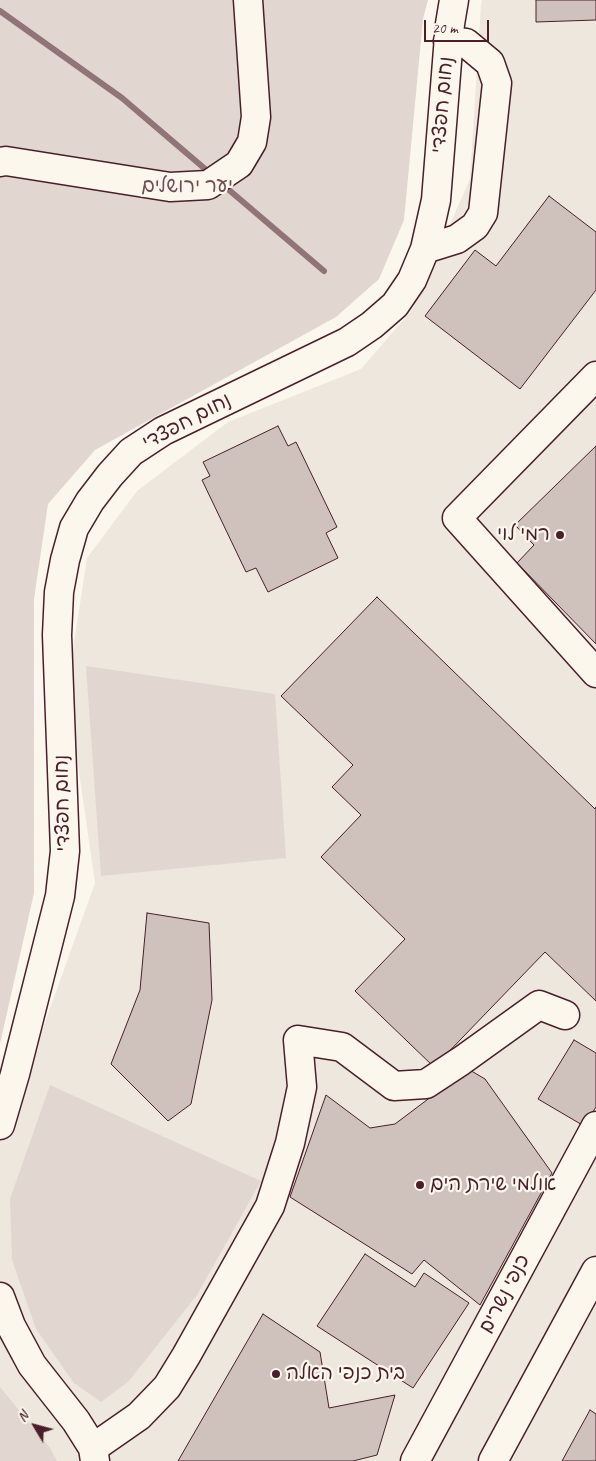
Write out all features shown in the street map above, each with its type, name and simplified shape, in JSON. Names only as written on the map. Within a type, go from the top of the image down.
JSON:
[{"type":"street","points":[[0,162],[6,161],[170,187],[208,185],[216,180],[240,164],[252,142],[256,116],[248,0]]},
{"type":"street","name":"נחום חפצדי","points":[[0,1125],[16,1074],[60,896],[65,851],[56,636],[59,592],[74,528],[90,501],[131,452],[163,432],[347,342],[372,325],[395,305],[412,280],[425,249],[436,200],[448,41],[454,0]]},
{"type":"street","points":[[425,249],[457,239],[475,226],[483,213],[498,83],[490,63],[466,43],[448,41]]},
{"type":"street","points":[[596,376],[457,518],[596,673]]},
{"type":"street","points":[[0,1297],[11,1326],[32,1365],[76,1421],[94,1454],[139,1416],[167,1387],[270,1206],[290,1143],[302,1087],[298,1040],[342,1047],[394,1086],[426,1084],[461,1062],[539,1005],[565,1015]]},
{"type":"street","name":"כנפי נשרים","points":[[414,1461],[596,1126]]},
{"type":"street","points":[[493,1461],[596,1271]]},
{"type":"street","points":[[0,1319],[20,1342]]},
{"type":"shaded area","points":[[482,0],[596,0],[596,1461],[0,1461],[0,1073],[43,1028],[95,883],[67,688],[87,558],[137,491],[228,422],[361,369],[412,310],[470,179]]},
{"type":"green space","name":"יער ירושלים","points":[[0,0],[428,0],[423,19],[404,220],[379,279],[336,317],[95,450],[48,504],[34,599],[34,893],[0,1044]]},
{"type":"green space","points":[[86,666],[275,694],[286,858],[101,876]]},
{"type":"green space","points":[[50,1085],[261,1181],[197,1295],[128,1382],[101,1402],[74,1383],[36,1329],[12,1260],[10,1199]]},
{"type":"green space","points":[[0,1387],[50,1448],[57,1461],[0,1461]]},
{"type":"building","points":[[536,0],[596,0],[596,20],[536,22]]},
{"type":"building","points":[[549,196],[596,232],[596,290],[520,389],[425,316],[475,250],[496,266]]},
{"type":"building","points":[[278,426],[288,446],[296,442],[337,527],[326,533],[338,558],[268,592],[256,568],[246,572],[202,480],[210,476],[203,462]]},
{"type":"building","name":"רמי לוי","points":[[596,446],[596,644],[517,563],[534,545],[515,525]]},
{"type":"building","points":[[377,597],[595,809],[596,807],[596,1001],[545,952],[434,1067],[355,991],[405,939],[321,857],[361,815],[332,787],[353,765],[281,696]]},
{"type":"building","points":[[147,913],[209,923],[212,1000],[191,1104],[168,1121],[111,1064],[140,990]]},
{"type":"building","points":[[574,1040],[596,1053],[596,1107],[584,1126],[538,1099]]},
{"type":"building","name":"אולמי שירת הים","points":[[468,1069],[485,1079],[552,1173],[480,1305],[424,1260],[412,1274],[290,1197],[326,1095],[370,1128],[395,1124]]},
{"type":"building","points":[[365,1254],[415,1287],[424,1273],[469,1303],[413,1388],[317,1326]]},
{"type":"building","name":"בית כנפי האלה","points":[[263,1314],[320,1352],[329,1408],[395,1395],[377,1455],[353,1461],[178,1461]]},
{"type":"building","points":[[590,1410],[596,1414],[596,1461],[562,1461]]},
{"type":"waterway","points":[[0,11],[122,98],[211,174]]},
{"type":"waterway","points":[[222,184],[324,271]]},
{"type":"place","name":"רמי לוי","points":[[560,535]]},
{"type":"place","name":"אולמי שירת הים","points":[[420,1185]]},
{"type":"place","name":"בית כנפי האלה","points":[[276,1374]]}]
